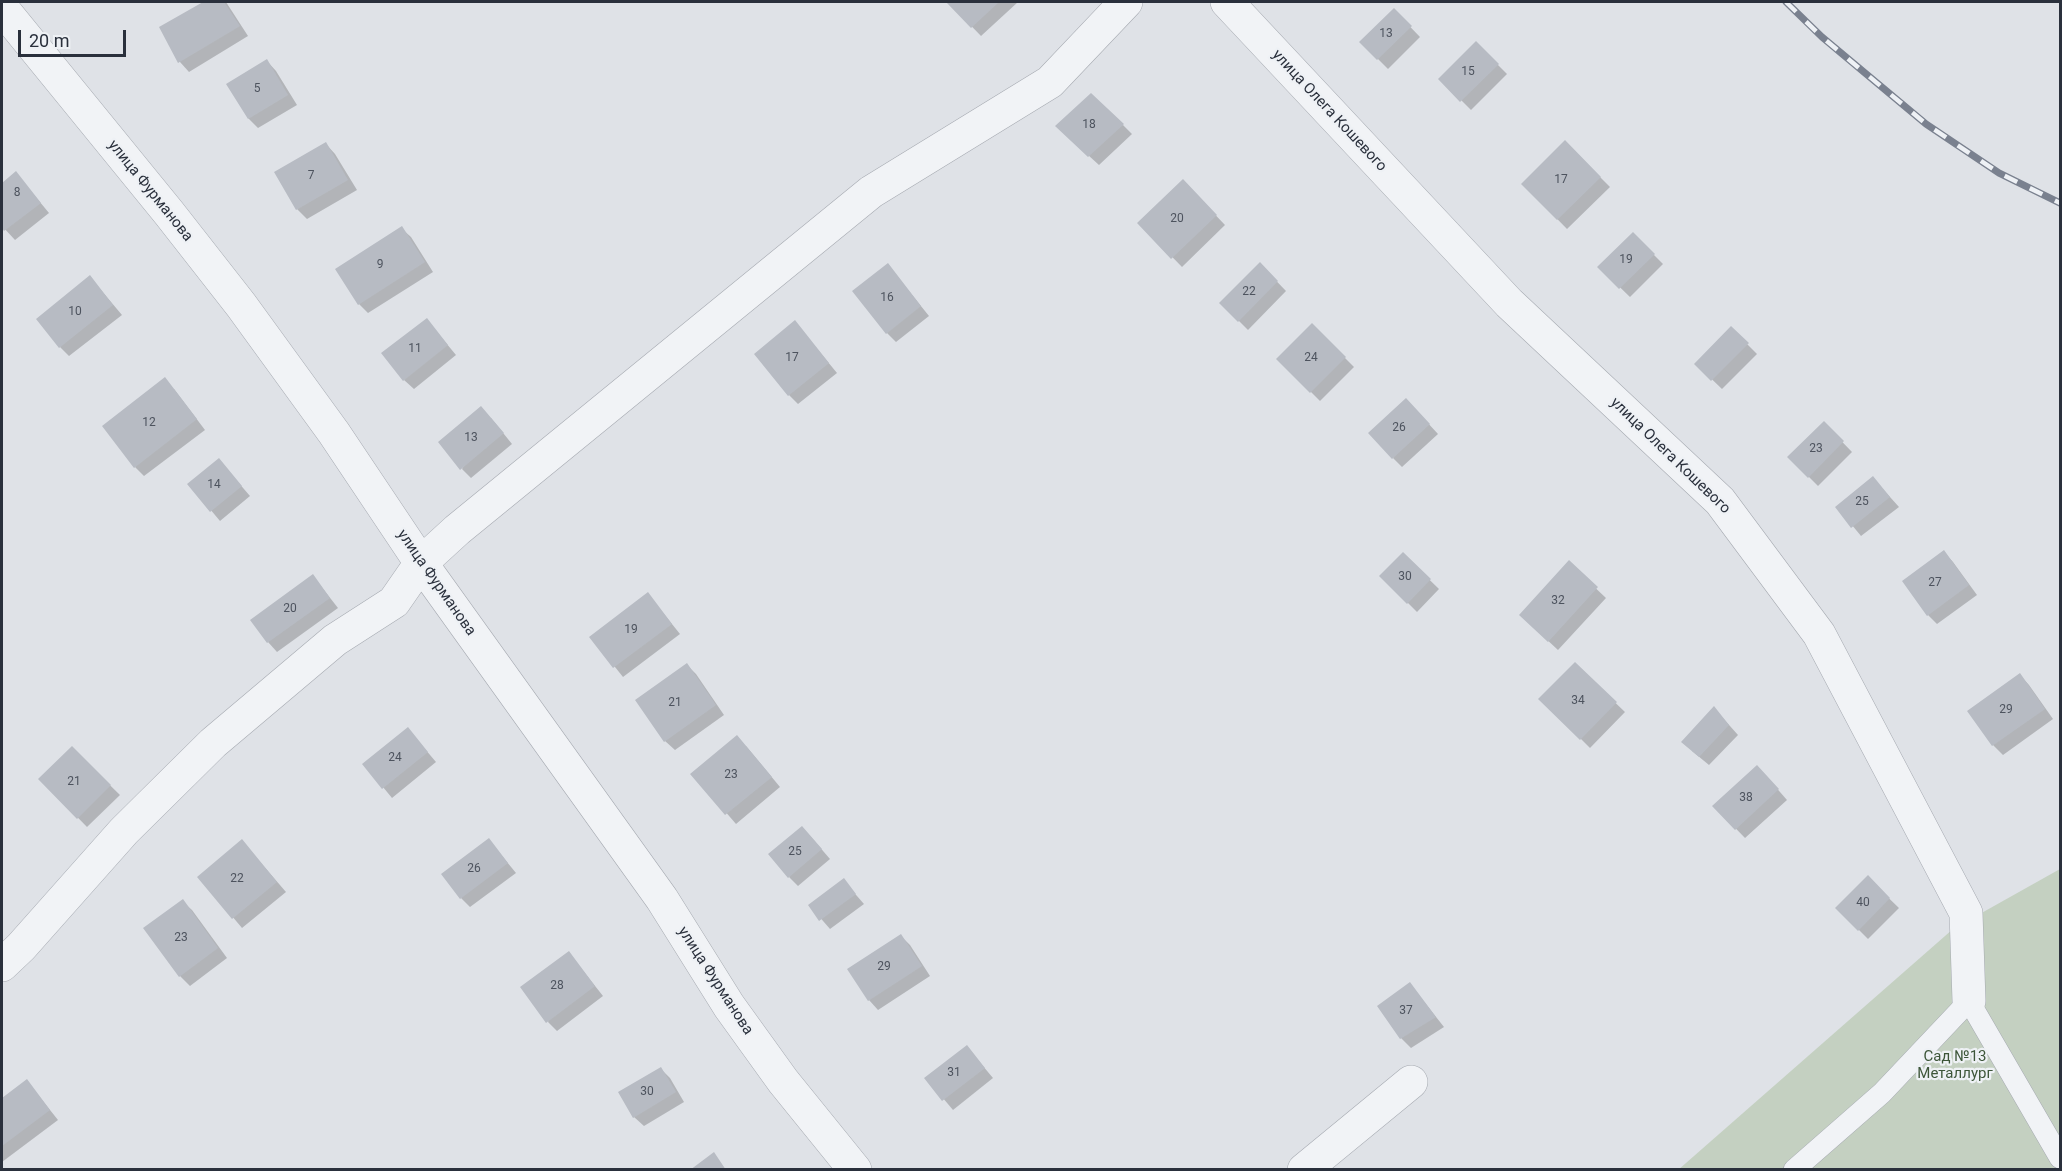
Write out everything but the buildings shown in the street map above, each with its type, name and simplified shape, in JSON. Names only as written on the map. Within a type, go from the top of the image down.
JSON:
[{"type":"street","points":[[2,965],[21,948],[124,831],[213,743],[335,640],[394,602],[421,563],[465,523],[871,192],[1050,82],[1126,2]]},
{"type":"street","name":"улица Олега Кошевого","points":[[1227,2],[1509,303],[1720,501],[1820,634],[1966,913],[1969,1001]]},
{"type":"street","name":"улица Фурманова","points":[[2,8],[170,213],[334,433],[421,563],[662,899],[729,1006],[783,1081],[855,1170]]},
{"type":"street","points":[[1304,1170],[1411,1082]]},
{"type":"lane","points":[[1794,1170],[1882,1093],[1969,1001],[2061,1158]]},
{"type":"green space","name":"Сад №13 Металлург","points":[[2060,869],[2060,1169],[1678,1170],[1953,929]]},
{"type":"railway","points":[[1786,2],[1822,37],[1926,124],[1999,173],[2060,203]]}]
